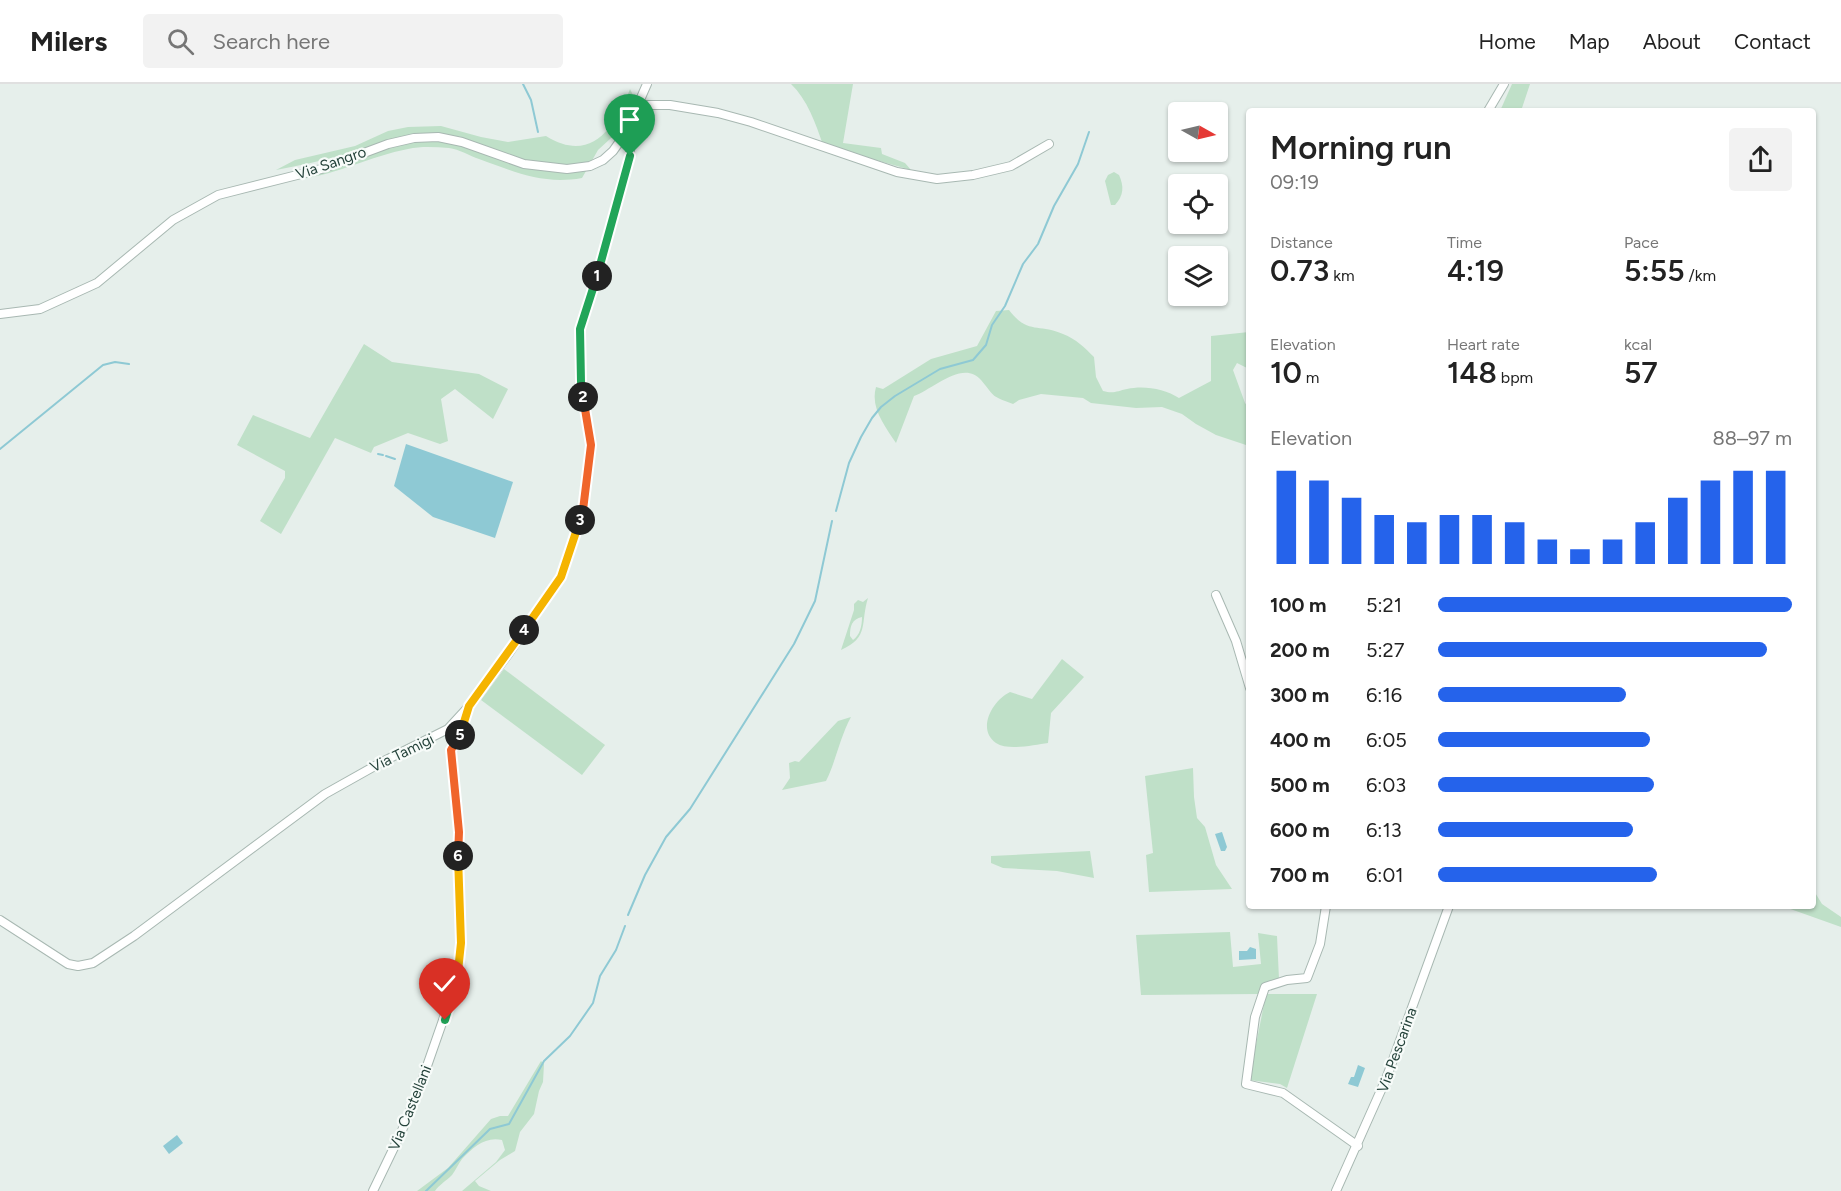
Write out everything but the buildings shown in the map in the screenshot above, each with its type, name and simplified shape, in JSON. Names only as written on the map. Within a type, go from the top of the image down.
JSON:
[{"type":"street","name":"Via Sangro","points":[[0,314],[40,309],[98,283],[172,220],[218,195],[321,169],[388,144],[414,138],[438,136],[524,164],[567,170],[590,166],[603,160],[613,151],[625,134],[647,84]]},
{"type":"street","points":[[1490,108],[1503,84]]},
{"type":"street","points":[[638,105],[670,105],[718,113],[897,172],[937,179],[973,175],[1011,166],[1049,144]]},
{"type":"street","name":"Via Tamigi","points":[[0,920],[68,964],[78,966],[93,963],[230,865],[298,812],[355,776],[448,729],[469,706],[561,577],[583,510],[591,445],[581,382],[580,329],[630,156],[630,142],[625,134]]},
{"type":"street","points":[[1216,595],[1236,641],[1246,675]]},
{"type":"street","name":"Via Castellani","points":[[373,1191],[420,1086],[456,982],[461,943],[459,832],[451,750],[462,730],[469,706]]},
{"type":"street","points":[[1326,909],[1320,944],[1307,978],[1287,980],[1265,987],[1255,1017],[1246,1084],[1283,1093],[1358,1146]]},
{"type":"street","name":"Via Pescarina","points":[[1336,1191],[1386,1079],[1448,909]]},
{"type":"green space","points":[[791,84],[853,84],[843,143],[881,148],[882,154],[905,163],[911,170],[823,145],[806,104]]},
{"type":"green space","points":[[1512,84],[1530,84],[1522,108],[1501,108]]},
{"type":"green space","points":[[630,89],[635,99],[622,128],[598,150],[582,178],[555,180],[529,176],[457,150],[428,147],[394,152],[315,177],[301,179],[403,143],[439,139],[461,144],[462,137],[444,134],[399,138],[340,156],[276,170],[295,160],[355,146],[388,131],[408,127],[441,126],[508,142],[546,136],[562,144],[576,146],[588,144],[599,138],[609,128],[617,117]]},
{"type":"green space","points":[[1114,172],[1119,175],[1122,190],[1118,201],[1115,205],[1111,205],[1105,181],[1108,175]]},
{"type":"green space","points":[[1009,310],[1028,326],[1055,331],[1080,344],[1094,357],[1096,377],[1103,391],[1115,392],[1147,388],[1167,392],[1179,398],[1211,381],[1211,336],[1246,332],[1246,368],[1237,363],[1233,370],[1246,404],[1246,445],[1216,435],[1182,414],[1162,407],[1136,408],[1091,403],[1083,398],[1041,394],[1013,404],[991,393],[974,374],[965,373],[948,378],[914,396],[896,443],[877,409],[876,387],[883,389],[931,359],[977,346],[996,311]]},
{"type":"green space","points":[[364,344],[392,362],[479,374],[508,389],[493,419],[455,389],[441,399],[448,441],[440,444],[408,433],[374,447],[371,453],[335,438],[281,534],[260,521],[285,478],[285,471],[237,445],[253,415],[310,438]]},
{"type":"green space","points":[[868,598],[860,634],[856,640],[841,650],[854,604],[858,600],[863,602]],"holes":[[[862,617],[859,633],[853,640],[850,636],[850,629],[856,619]]]},
{"type":"green space","points":[[1062,659],[1084,677],[1051,713],[1048,743],[1007,747],[996,743],[990,737],[987,723],[998,701],[1010,692],[1032,699]]},
{"type":"green space","points":[[504,669],[605,745],[582,775],[481,700]]},
{"type":"green space","points":[[851,717],[826,781],[782,790],[790,778],[789,763],[799,762],[838,721]]},
{"type":"green space","points":[[1193,768],[1197,818],[1205,827],[1216,865],[1232,889],[1149,892],[1146,855],[1153,853],[1145,776]]},
{"type":"green space","points":[[1090,851],[1094,878],[1057,871],[1003,868],[991,863],[991,856]]},
{"type":"green space","points":[[1816,894],[1822,904],[1841,917],[1841,927],[1790,909],[1816,909]]},
{"type":"green space","points":[[1230,932],[1233,967],[1261,964],[1258,933],[1277,936],[1279,979],[1263,983],[1259,994],[1141,995],[1136,935]]},
{"type":"green space","points":[[1266,994],[1317,994],[1287,1088],[1280,1084],[1249,1080]]},
{"type":"green space","points":[[541,1061],[544,1064],[543,1082],[534,1114],[520,1132],[515,1151],[475,1181],[479,1186],[491,1191],[462,1191],[496,1162],[505,1150],[502,1140],[496,1139],[485,1141],[475,1147],[462,1159],[452,1175],[435,1191],[417,1191],[448,1168],[491,1119],[508,1116]]},
{"type":"water","points":[[406,444],[513,482],[495,538],[433,517],[394,486]]},
{"type":"water","points":[[1222,832],[1227,847],[1225,851],[1221,851],[1215,834]]},
{"type":"water","points":[[1250,947],[1256,949],[1256,959],[1239,960],[1239,951],[1247,951]]},
{"type":"water","points":[[1358,1065],[1365,1068],[1358,1087],[1348,1084],[1351,1077],[1354,1077]]},
{"type":"water","points":[[177,1135],[183,1143],[169,1154],[163,1146]]},
{"type":"waterway","points":[[523,84],[531,100],[538,132]]},
{"type":"waterway","points":[[836,511],[849,463],[861,437],[881,407],[940,369],[973,360],[986,345],[992,325],[1005,306],[1023,264],[1038,244],[1054,206],[1078,164],[1089,132]]},
{"type":"waterway","points":[[0,449],[103,365],[115,362],[129,364]]},
{"type":"waterway","points":[[378,454],[383,455]]},
{"type":"waterway","points":[[386,456],[395,459]]},
{"type":"waterway","points":[[628,915],[645,875],[666,837],[690,809],[794,644],[815,601],[832,521]]},
{"type":"waterway","points":[[426,1191],[490,1129],[509,1124],[544,1061],[570,1036],[593,1003],[600,976],[616,950],[625,926]]},
{"type":"route","points":[[445,1020],[459,969],[461,943],[459,832],[451,750],[462,730],[469,706],[561,577],[583,510],[591,445],[581,382],[580,329],[630,156]]}]
